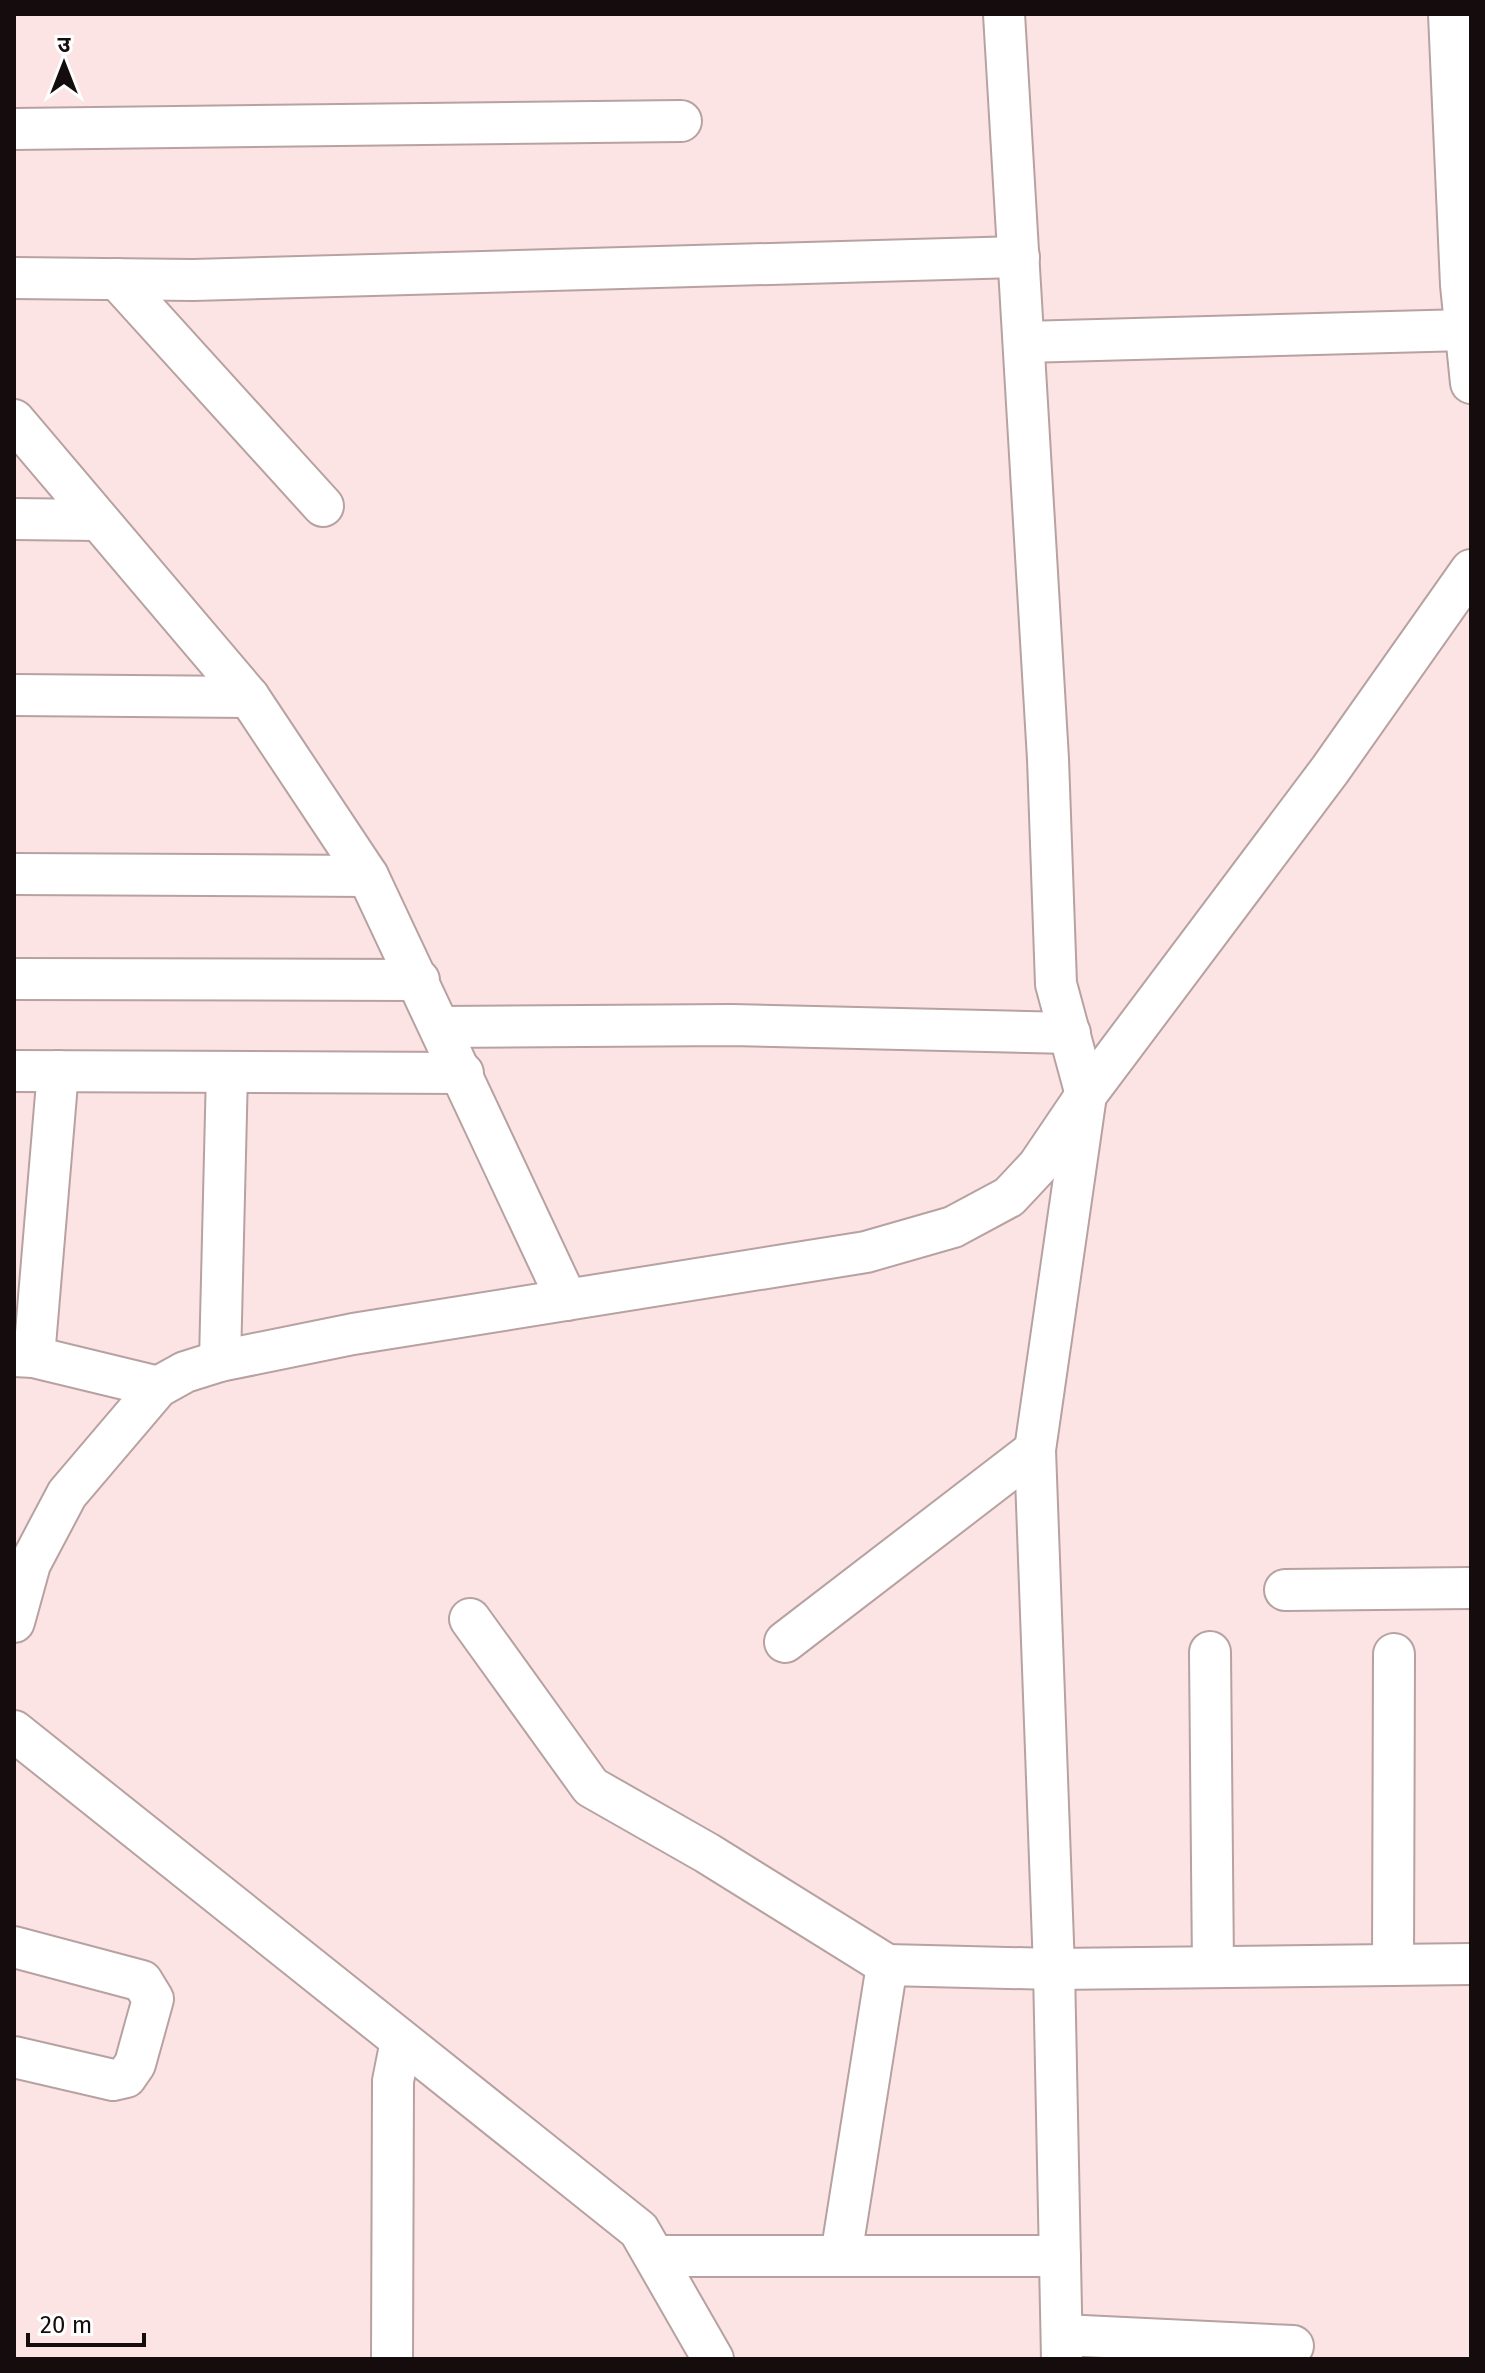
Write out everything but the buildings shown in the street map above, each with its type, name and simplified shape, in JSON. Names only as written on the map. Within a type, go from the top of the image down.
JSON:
[{"type":"street","points":[[1004,14],[1048,759],[1056,984],[1086,1095],[1035,1450],[1054,1969],[1062,2347],[1293,2346]]},
{"type":"street","points":[[1449,14],[1465,330],[1471,383]]},
{"type":"street","points":[[14,129],[681,121]]},
{"type":"street","points":[[14,278],[117,279],[1019,257]]},
{"type":"street","points":[[117,279],[323,506]]},
{"type":"street","points":[[1024,342],[1465,330]]},
{"type":"street","points":[[17,427],[249,697],[368,876],[442,1027],[567,1300]]},
{"type":"street","points":[[14,519],[98,520]]},
{"type":"street","points":[[14,1622],[30,1564],[67,1494],[158,1387],[185,1372],[220,1361],[353,1334],[866,1252],[953,1227],[1009,1197],[1038,1166],[1086,1095],[1330,770],[1471,570]]},
{"type":"street","points":[[14,695],[249,697]]},
{"type":"street","points":[[14,874],[368,876]]},
{"type":"street","points":[[14,979],[419,980]]},
{"type":"street","points":[[442,1027],[732,1025],[1070,1033]]},
{"type":"street","points":[[14,1071],[463,1073]]},
{"type":"street","points":[[58,1071],[24,1356],[158,1387]]},
{"type":"street","points":[[220,1361],[227,1072]]},
{"type":"street","points":[[785,1642],[1035,1450]]},
{"type":"street","points":[[1285,1590],[1471,1588]]},
{"type":"street","points":[[470,1619],[591,1787],[707,1853],[887,1965],[1054,1969],[1471,1964]]},
{"type":"street","points":[[1210,1652],[1213,1967]]},
{"type":"street","points":[[1393,1965],[1394,1654]]},
{"type":"street","points":[[14,1731],[639,2230],[713,2359]]},
{"type":"street","points":[[14,1947],[142,1981],[153,1999],[135,2064],[126,2077],[113,2080],[14,2057]]},
{"type":"street","points":[[841,2256],[887,1965]]},
{"type":"street","points":[[392,2359],[393,2081],[401,2041]]},
{"type":"street","points":[[655,2256],[1060,2256]]}]
